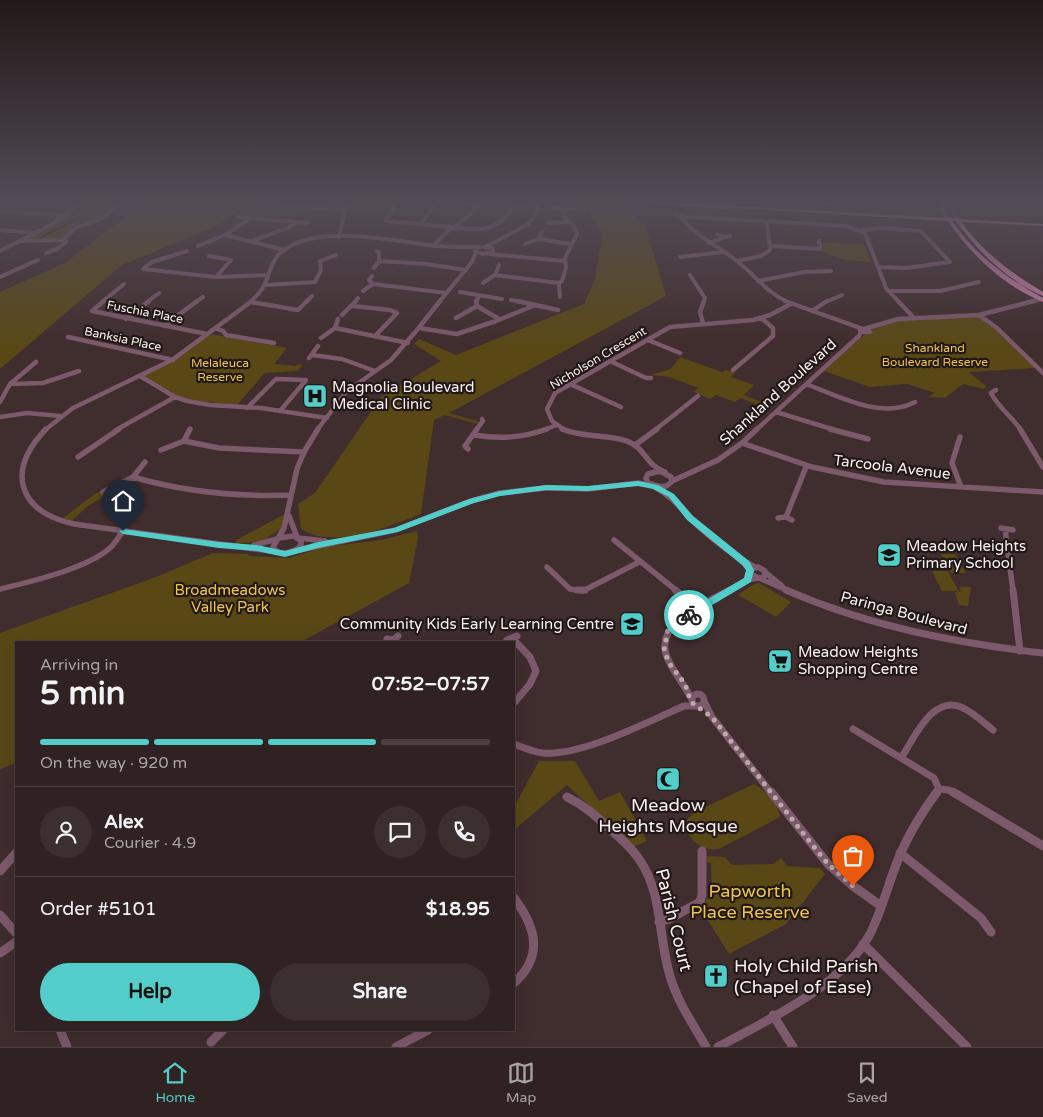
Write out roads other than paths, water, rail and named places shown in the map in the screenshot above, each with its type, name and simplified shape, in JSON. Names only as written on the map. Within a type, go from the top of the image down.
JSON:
[{"type":"main road","points":[[971,249],[1004,278],[1043,298]]},
{"type":"main road","points":[[980,249],[1006,272],[1043,298]]},
{"type":"main road","points":[[976,255],[982,252]]},
{"type":"street","points":[[46,253],[53,253],[58,249]]},
{"type":"street","points":[[281,249],[285,250]]},
{"type":"street","points":[[288,249],[274,258],[265,284],[250,302],[232,316],[173,360],[85,401],[60,416],[36,440],[24,458],[21,482],[23,491],[34,507],[56,520],[74,524],[240,546],[285,554],[395,530],[472,501],[500,493],[546,488],[588,489],[638,483],[653,486]]},
{"type":"street","points":[[466,249],[476,252],[491,252],[543,260],[564,261]]},
{"type":"street","points":[[277,552],[273,548],[288,514],[290,495],[304,452],[346,392],[398,354],[472,262],[476,252],[480,249]]},
{"type":"street","points":[[486,249],[491,252]]},
{"type":"street","points":[[472,262],[494,249]]},
{"type":"street","points":[[560,297],[559,283],[562,282],[566,267],[564,261],[569,249]]},
{"type":"street","points":[[719,249],[737,261],[774,296],[863,331]]},
{"type":"street","points":[[737,261],[761,256],[770,249]]},
{"type":"street","points":[[871,249],[888,291],[913,317]]},
{"type":"street","points":[[878,267],[906,268],[950,262],[938,249]]},
{"type":"street","points":[[186,251],[152,262],[142,269],[216,277],[268,275]]},
{"type":"street","points":[[374,268],[379,261],[379,252],[377,251]]},
{"type":"street","points":[[680,257],[723,252]]},
{"type":"street","points":[[265,284],[305,284],[315,282],[320,270],[320,262],[327,256],[336,255]]},
{"type":"street","points":[[209,256],[238,260]]},
{"type":"street","points":[[0,277],[38,260]]},
{"type":"street","points":[[216,277],[231,260]]},
{"type":"street","points":[[379,261],[427,264],[465,270]]},
{"type":"street","points":[[484,283],[495,275],[499,265]]},
{"type":"street","points":[[758,281],[780,279],[817,270],[831,271]]},
{"type":"street","points":[[495,275],[559,283]]},
{"type":"street","points":[[690,275],[705,298],[700,312],[703,323]]},
{"type":"street","points":[[372,276],[369,280],[373,284],[447,293]]},
{"type":"street","points":[[888,291],[940,290],[979,282]]},
{"type":"street","name":"Fuschia Place","points":[[124,284],[92,311],[207,334]]},
{"type":"street","points":[[363,291],[373,284]]},
{"type":"street","points":[[460,292],[502,299]]},
{"type":"street","points":[[126,319],[159,293]]},
{"type":"street","points":[[812,312],[832,298],[842,295]]},
{"type":"street","points":[[250,302],[296,312],[312,296]]},
{"type":"street","points":[[479,296],[476,300],[477,306],[499,319]]},
{"type":"street","points":[[164,326],[203,297]]},
{"type":"street","points":[[321,338],[335,328],[340,317],[353,306],[358,298]]},
{"type":"street","name":"Shankland Boulevard","points":[[653,486],[665,487],[684,474],[725,457],[863,331],[876,324],[913,317],[980,315],[1043,298]]},
{"type":"street","points":[[511,300],[558,310]]},
{"type":"street","name":"Nicholson Crescent","points":[[557,425],[548,413],[548,404],[555,393],[674,326],[761,318],[791,304]]},
{"type":"street","points":[[353,306],[390,310],[397,313],[376,335]]},
{"type":"street","points":[[456,318],[461,317],[469,309],[477,306]]},
{"type":"street","points":[[418,329],[458,334],[527,310],[533,306]]},
{"type":"street","points":[[980,315],[997,328],[1040,368],[1043,374]]},
{"type":"street","points":[[733,370],[773,336],[775,331],[773,326],[761,318]]},
{"type":"street","points":[[215,328],[223,331],[226,335],[274,343]]},
{"type":"street","points":[[335,328],[408,342]]},
{"type":"street","name":"Banksia Place","points":[[63,340],[68,336],[173,360]]},
{"type":"street","points":[[648,340],[679,351]]},
{"type":"street","points":[[318,346],[310,357],[342,359],[375,371]]},
{"type":"street","points":[[610,361],[646,378]]},
{"type":"street","points":[[0,402],[4,391],[10,384],[36,362]]},
{"type":"street","points":[[10,384],[42,383],[79,371]]},
{"type":"street","points":[[140,376],[175,397],[200,404],[280,411],[327,418]]},
{"type":"street","points":[[247,408],[276,379],[306,380],[280,411]]},
{"type":"street","points":[[570,384],[621,408]]},
{"type":"street","points":[[806,384],[852,400],[881,407],[906,408],[915,402]]},
{"type":"street","points":[[996,390],[990,394],[992,398],[1013,418],[1043,467]]},
{"type":"street","points":[[635,444],[666,423],[698,396]]},
{"type":"street","points":[[78,457],[112,433],[175,397]]},
{"type":"street","points":[[776,412],[813,426],[869,439]]},
{"type":"street","points":[[0,417],[27,413],[60,416]]},
{"type":"street","points":[[468,449],[465,446],[484,421],[482,419]]},
{"type":"street","points":[[474,435],[516,439],[533,435],[557,425],[582,435],[619,439],[635,444],[645,454],[652,467],[671,477],[672,495]]},
{"type":"street","points":[[184,441],[190,429]]},
{"type":"street","points":[[960,437],[952,463],[961,487]]},
{"type":"street","points":[[161,450],[184,441],[220,448],[304,452]]},
{"type":"street","name":"Tarcoola Avenue","points":[[742,443],[806,467],[884,482],[1043,492]]},
{"type":"street","points":[[90,448],[98,450]]},
{"type":"street","points":[[104,492],[133,477],[145,462]]},
{"type":"street","points":[[652,467],[646,481],[672,495],[690,518],[746,563],[751,570],[748,580]]},
{"type":"street","points":[[778,518],[789,518],[806,467]]},
{"type":"street","points":[[638,483],[655,471],[666,473]]},
{"type":"street","name":"Shankland Boulevard","points":[[666,473],[684,474]]},
{"type":"street","points":[[133,477],[174,489],[198,493],[259,497],[290,495]]},
{"type":"street","points":[[288,514],[292,528],[301,545],[295,551]]},
{"type":"street","points":[[1013,530],[1003,529],[1020,650]]},
{"type":"street","points":[[0,589],[27,583],[95,557],[110,547],[123,531]]},
{"type":"street","points":[[240,546],[258,545],[289,535],[308,540],[338,541]]},
{"type":"street","points":[[614,539],[639,562],[698,609]]},
{"type":"street","points":[[546,566],[570,589],[583,591],[639,562]]},
{"type":"street","name":"Paringa Boulevard","points":[[751,570],[763,570],[790,592]]},
{"type":"street","name":"Paringa Boulevard","points":[[751,570],[759,578],[814,602],[925,634],[1043,653]]},
{"type":"street","points":[[700,705],[704,698],[685,684],[669,663],[664,650],[668,630],[698,609],[748,580],[764,577],[766,573]]},
{"type":"street","points":[[512,638],[534,660],[536,667],[534,682],[515,702]]},
{"type":"street","points":[[685,684],[691,702],[700,705],[712,717],[828,864],[853,886],[881,906]]},
{"type":"street","points":[[684,706],[693,695],[699,695]]},
{"type":"street","points":[[901,758],[932,713],[942,704],[951,704],[968,710],[993,730]]},
{"type":"street","points":[[515,744],[539,753],[563,753],[605,740],[684,706],[700,705]]},
{"type":"street","points":[[853,730],[934,778],[940,789]]},
{"type":"street","points":[[940,789],[949,790],[1042,843]]},
{"type":"street","points":[[718,1047],[808,995],[837,974],[863,944],[881,906],[900,853],[918,820],[940,789]]},
{"type":"street","name":"Parish Court","points":[[567,797],[579,802],[593,814],[627,845],[643,864],[654,893],[669,975],[676,995],[706,1047]]},
{"type":"street","points":[[659,922],[668,920],[700,902],[702,895],[702,851]]},
{"type":"street","points":[[900,853],[981,918],[991,932]]},
{"type":"street","points":[[0,871],[15,854]]},
{"type":"street","points":[[515,899],[531,923],[535,943],[530,966],[522,977],[515,982]]},
{"type":"street","points":[[0,915],[15,932]]},
{"type":"street","points":[[0,953],[15,943]]},
{"type":"street","points":[[863,944],[967,1047]]},
{"type":"street","points":[[773,1015],[793,1047]]},
{"type":"street","points":[[60,1031],[67,1047]]},
{"type":"street","points":[[211,1042],[222,1031]]},
{"type":"street","points":[[396,1047],[426,1031]]},
{"type":"place","name":"Magnolia Boulevard Medical Clinic","points":[[315,396]]},
{"type":"place","name":"Meadow Heights Primary School","points":[[889,555]]},
{"type":"place","name":"Community Kids Early Learning Centre","points":[[632,624]]},
{"type":"place","name":"Meadow Heights Shopping Centre","points":[[780,661]]},
{"type":"place","name":"Meadow Heights Mosque","points":[[668,779]]},
{"type":"place","name":"Holy Child Parish (Chapel of Ease)","points":[[716,976]]},
{"type":"park label","name":"Shankland Boulevard Reserve","points":[[935,355]]},
{"type":"park label","name":"Melaleuca Reserve","points":[[220,370]]},
{"type":"park label","name":"Broadmeadows Valley Park","points":[[230,598]]},
{"type":"park label","name":"Papworth Place Reserve","points":[[750,901]]}]
